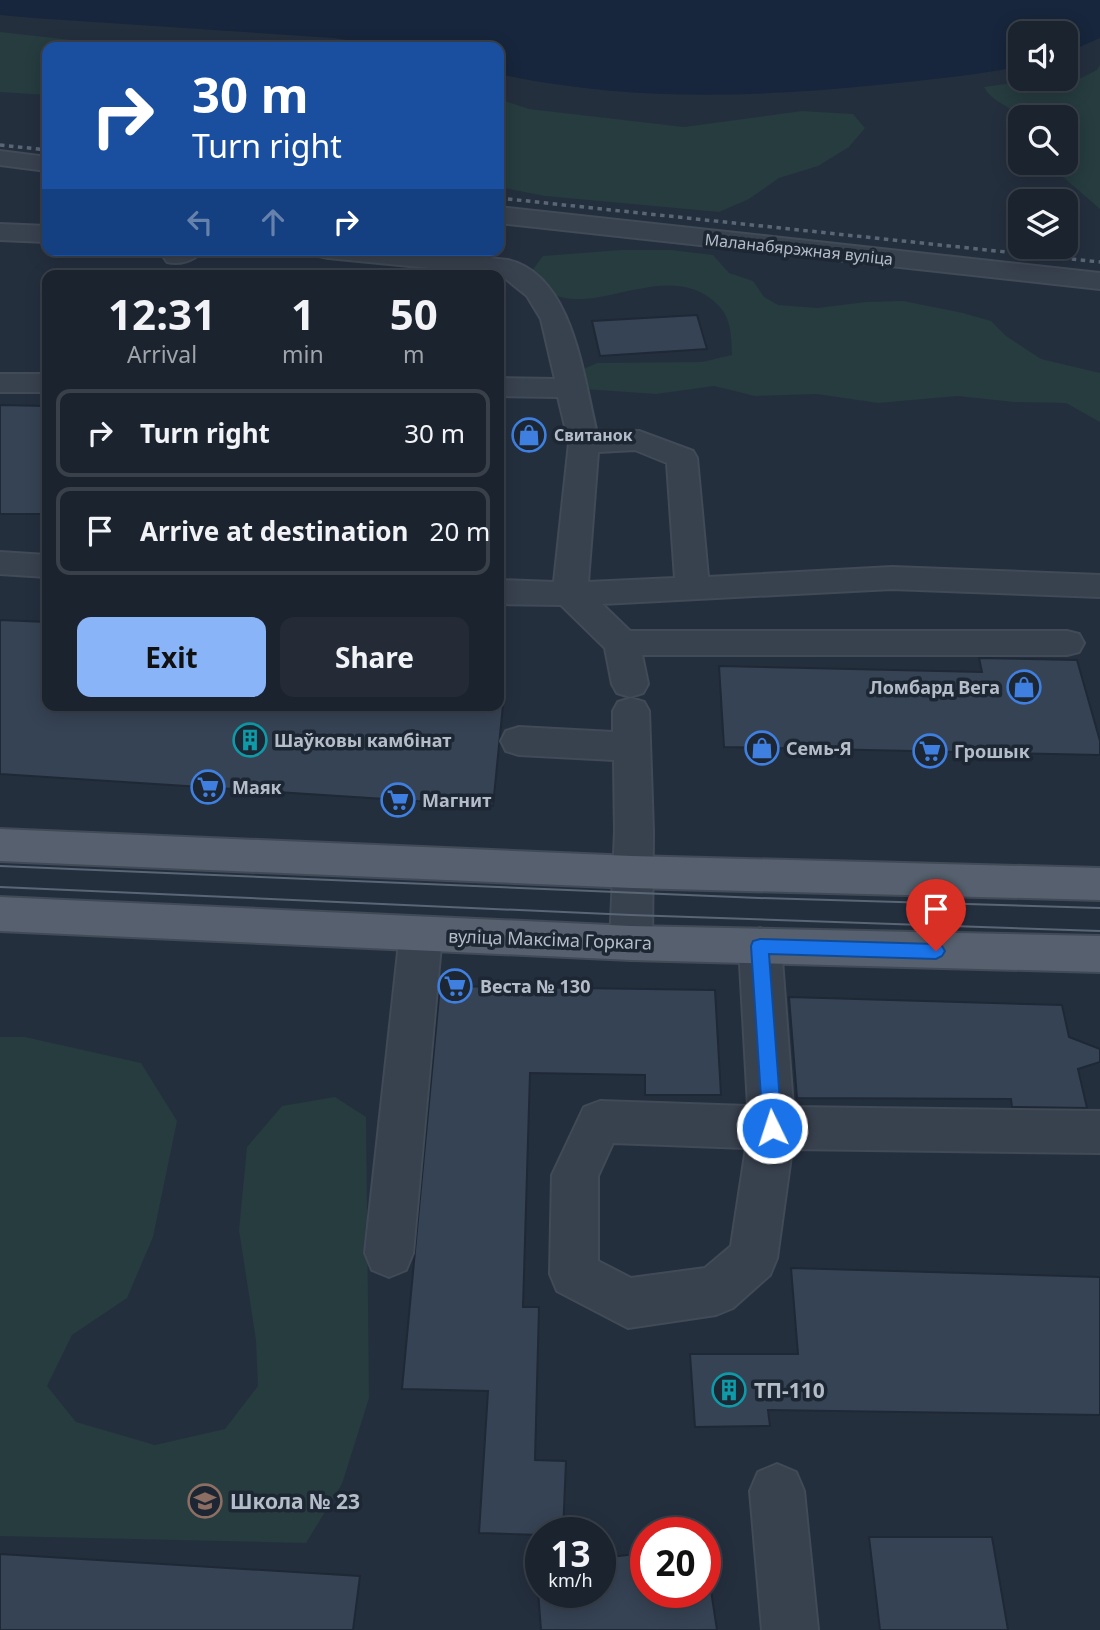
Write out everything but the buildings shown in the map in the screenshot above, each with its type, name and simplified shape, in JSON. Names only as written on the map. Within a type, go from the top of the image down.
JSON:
[{"type":"main road","points":[[0,845],[632,872],[1100,884]]},
{"type":"main road","name":"вуліца Максіма Горкага","points":[[0,914],[631,943],[1100,954]]},
{"type":"street","points":[[0,158],[42,163]]},
{"type":"street","name":"Маланабярэжная вуліца","points":[[504,216],[1100,281]]},
{"type":"street","points":[[0,232],[42,234]]},
{"type":"street","points":[[388,256],[508,268],[538,291],[555,319],[584,443],[570,594]]},
{"type":"street","points":[[0,383],[42,383]]},
{"type":"street","points":[[504,387],[571,388]]},
{"type":"street","points":[[584,443],[639,440],[682,458],[692,589]]},
{"type":"street","points":[[0,563],[42,566]]},
{"type":"street","points":[[504,592],[570,594],[892,578],[1100,586]]},
{"type":"street","points":[[570,594],[622,643],[631,714],[631,943]]},
{"type":"street","points":[[622,643],[1067,643]]},
{"type":"street","points":[[519,741],[631,714]]},
{"type":"street","points":[[390,1253],[421,933]]},
{"type":"street","points":[[760,946],[772,1128],[752,1258],[716,1291],[628,1303],[574,1274],[575,1175],[600,1122],[772,1128],[1100,1132]]},
{"type":"street","points":[[776,1492],[790,1630]]},
{"type":"green space","points":[[0,32],[90,42],[42,42],[42,95],[0,92]]},
{"type":"green space","points":[[1100,65],[1100,209],[1061,175],[1078,175],[1078,105],[1008,105],[1008,108],[984,87],[1008,84],[1008,91],[1078,91],[1078,78],[1097,70]]},
{"type":"green space","points":[[504,101],[529,109],[684,127],[802,111],[853,114],[865,128],[849,147],[818,166],[779,178],[749,199],[719,212],[545,196],[504,188]]},
{"type":"green space","points":[[621,250],[671,250],[713,255],[729,273],[753,281],[764,297],[778,305],[817,308],[903,301],[991,321],[1006,336],[1041,359],[1100,373],[1100,422],[1066,403],[1014,402],[957,396],[878,403],[817,394],[755,396],[714,386],[656,394],[584,389],[577,372],[597,363],[702,362],[732,355],[726,316],[710,298],[691,288],[649,287],[586,299],[566,298],[545,290],[531,272],[543,256]]},
{"type":"green space","points":[[0,1037],[25,1037],[141,1063],[177,1121],[153,1237],[127,1298],[72,1335],[47,1386],[76,1422],[155,1445],[225,1429],[258,1386],[256,1340],[239,1230],[247,1147],[282,1106],[335,1097],[366,1117],[369,1398],[342,1484],[306,1543],[0,1536]]},
{"type":"water","points":[[0,0],[1100,0],[1100,38],[1078,48],[1078,21],[1008,21],[1008,68],[913,81],[782,93],[687,94],[593,89],[504,75],[504,42],[362,42],[0,15]]},
{"type":"tram line","points":[[0,866],[759,898],[1100,908]]},
{"type":"tram line","points":[[0,887],[631,915],[1100,931]]},
{"type":"railway","points":[[0,145],[42,149]]},
{"type":"railway","points":[[504,199],[1100,262]]},
{"type":"place","name":"Свитанок","points":[[529,435]]},
{"type":"place","name":"Ломбард Вега","points":[[1024,687]]},
{"type":"place","name":"Шаўковы камбінат","points":[[250,740]]},
{"type":"place","name":"Семь-Я","points":[[762,748]]},
{"type":"place","name":"Грошык","points":[[930,751]]},
{"type":"place","name":"Маяк","points":[[208,787]]},
{"type":"place","name":"Магнит","points":[[398,800]]},
{"type":"place","name":"Веста № 130","points":[[455,986]]},
{"type":"place","name":"ТП-110","points":[[729,1390]]},
{"type":"place","name":"Школа № 23","points":[[205,1501]]},
{"type":"route","points":[[772,1128],[760,946],[936,951]]}]
